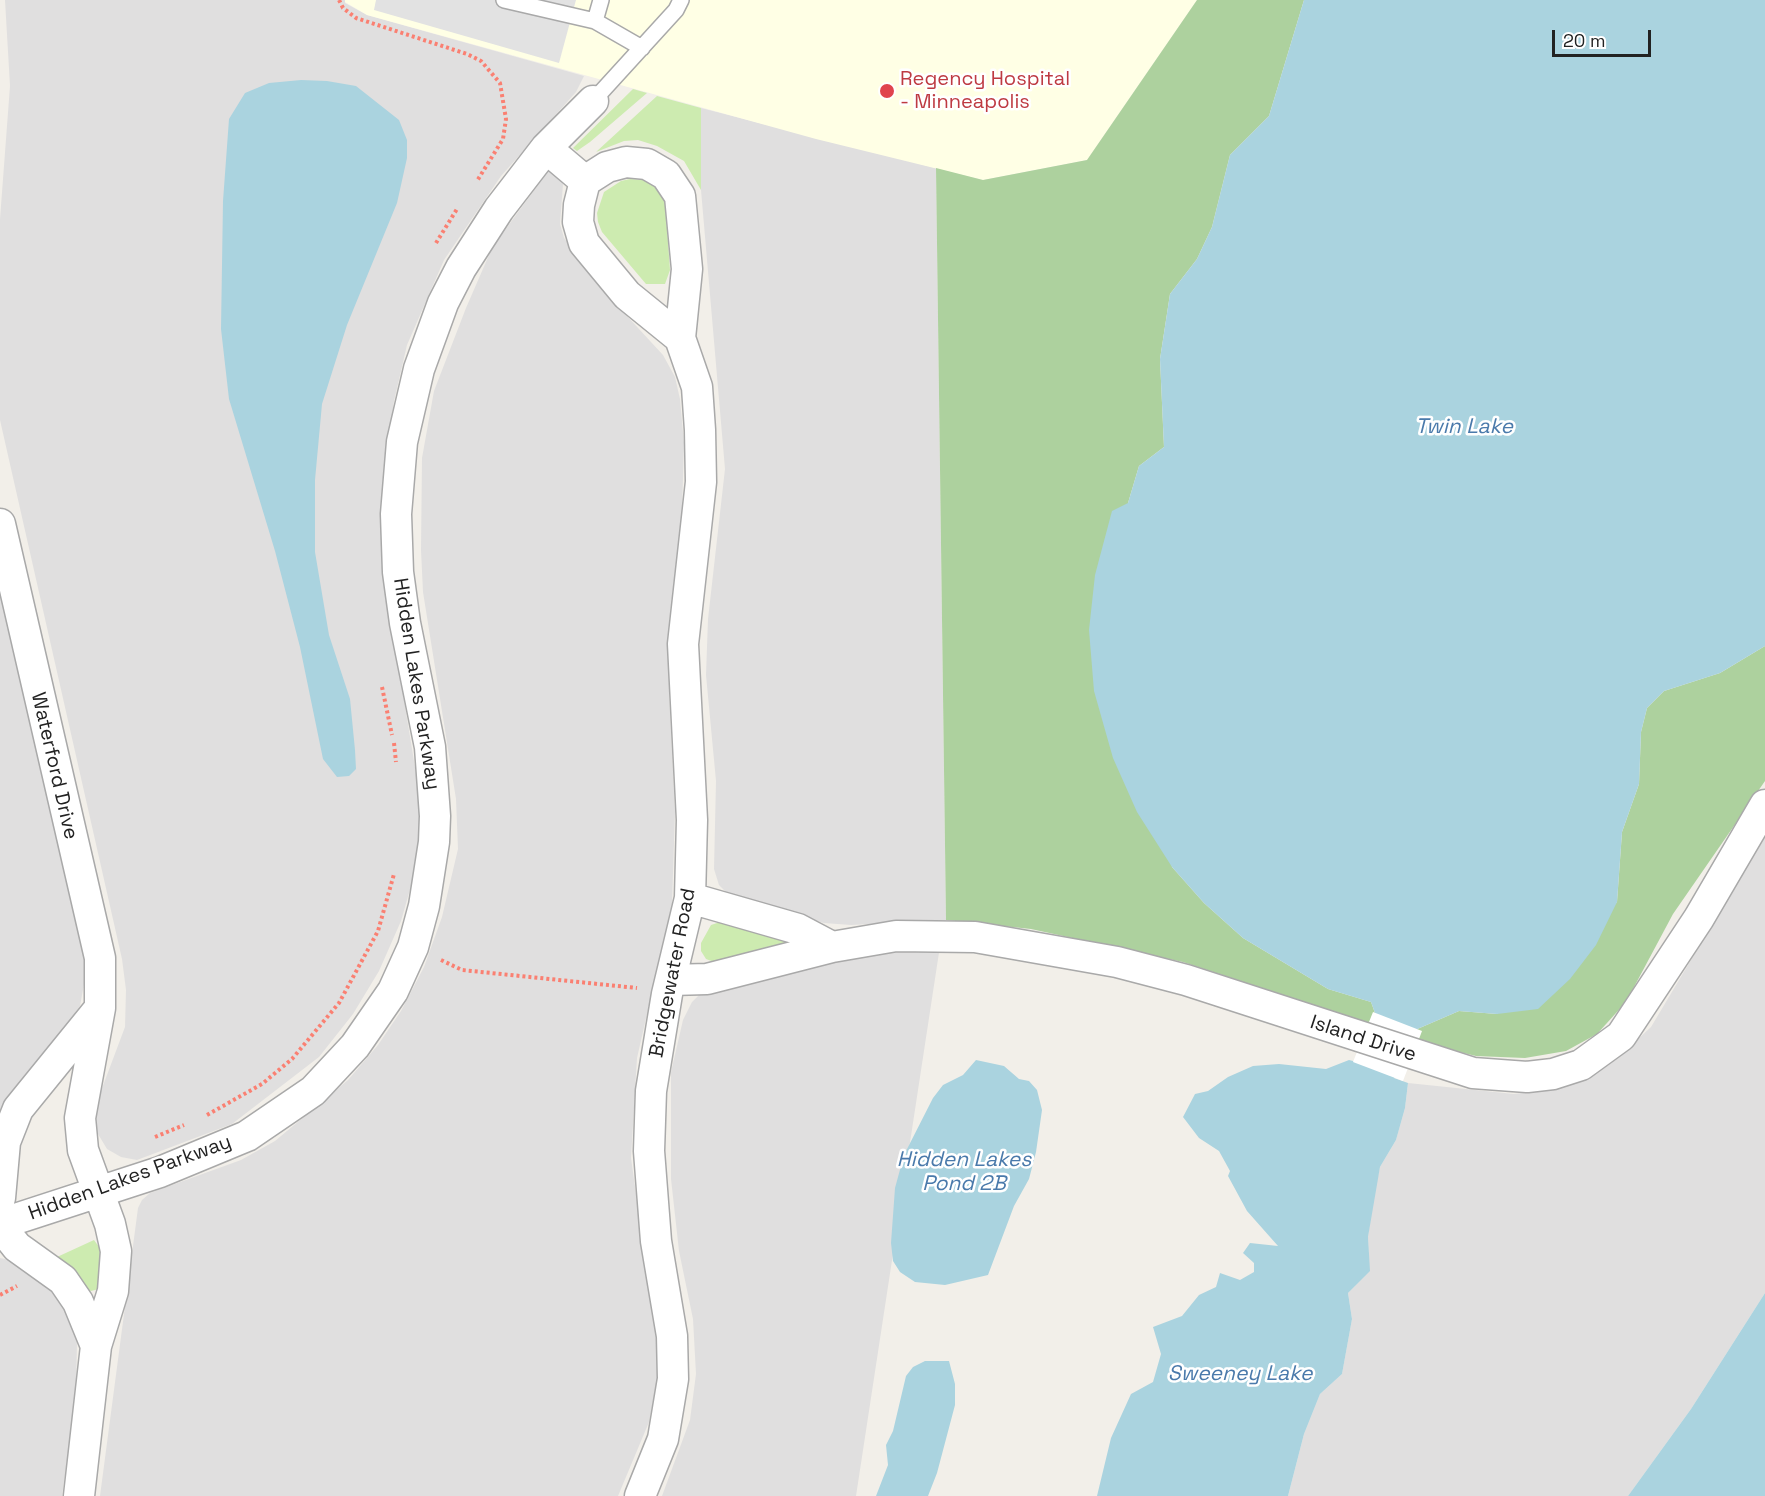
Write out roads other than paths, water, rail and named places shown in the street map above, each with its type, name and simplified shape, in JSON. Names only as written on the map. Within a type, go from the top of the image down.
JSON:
[{"type":"street","name":"Hidden Lakes Parkway","points":[[0,1225],[100,1193],[247,1136],[313,1091],[355,1046],[393,991],[413,947],[430,877],[435,816],[430,747],[405,623],[399,572],[396,514],[402,442],[419,369],[448,294],[461,268],[499,209],[546,148],[593,101]]},
{"type":"street","points":[[546,148],[585,181],[579,205],[578,222],[584,243],[627,295],[680,338]]},
{"type":"street","name":"Bridgewater Road","points":[[585,181],[607,167],[626,162],[647,164],[666,175],[680,196],[687,268],[680,338],[697,387],[701,461],[696,544],[683,644],[692,820],[690,898],[669,987],[651,1091],[649,1151],[656,1241],[672,1336],[673,1379],[663,1439],[640,1496]]},
{"type":"street","name":"Waterford Drive","points":[[0,524],[100,958],[100,1008],[80,1118],[84,1150],[100,1193],[116,1251],[113,1292],[96,1346],[79,1496]]},
{"type":"street","name":"Island Drive","points":[[669,987],[832,947],[897,936],[975,937],[1056,951],[1186,980],[1473,1073],[1527,1077],[1553,1074],[1581,1065],[1621,1036],[1699,918],[1765,805]]},
{"type":"street","points":[[690,898],[798,929],[832,947]]},
{"type":"street","points":[[0,1198],[5,1142],[18,1109],[100,1008]]},
{"type":"street","points":[[0,1225],[16,1247],[63,1280],[78,1302],[96,1346]]},
{"type":"lane","points":[[505,0],[595,21],[642,48]]},
{"type":"lane","points":[[595,21],[601,0]]},
{"type":"lane","points":[[593,101],[642,48],[681,0]]},
{"type":"water","name":"Twin Lake","points":[[1304,0],[1765,0],[1765,646],[1720,673],[1664,691],[1647,708],[1641,732],[1639,784],[1622,832],[1617,902],[1596,945],[1570,979],[1538,1009],[1497,1014],[1459,1011],[1415,1030],[1394,1078],[1408,1083],[1405,1108],[1396,1140],[1380,1167],[1368,1237],[1370,1271],[1348,1293],[1352,1319],[1342,1374],[1320,1394],[1304,1434],[1288,1496],[1097,1496],[1111,1438],[1131,1394],[1153,1382],[1161,1354],[1153,1327],[1182,1316],[1199,1295],[1216,1287],[1220,1273],[1240,1280],[1254,1272],[1254,1263],[1243,1253],[1250,1243],[1278,1246],[1247,1211],[1228,1176],[1230,1171],[1219,1151],[1199,1138],[1183,1117],[1195,1094],[1208,1091],[1228,1077],[1253,1066],[1279,1064],[1326,1069],[1349,1060],[1357,1062],[1375,1013],[1371,1002],[1328,989],[1243,938],[1204,903],[1172,867],[1137,812],[1113,758],[1094,691],[1089,630],[1095,575],[1112,511],[1128,503],[1139,466],[1164,447],[1160,359],[1170,294],[1197,259],[1212,227],[1230,155],[1269,116]]},
{"type":"water","points":[[301,80],[327,81],[356,86],[399,120],[407,140],[407,158],[397,203],[347,325],[322,404],[315,480],[315,552],[329,635],[350,699],[356,769],[349,776],[337,777],[323,759],[300,647],[275,551],[229,399],[221,329],[223,201],[229,119],[245,93],[269,83]]},
{"type":"water","name":"Hidden Lakes Pond 2B","points":[[976,1060],[1004,1066],[1019,1079],[1029,1081],[1037,1090],[1042,1110],[1036,1152],[1029,1179],[1014,1206],[988,1275],[945,1285],[915,1282],[900,1272],[893,1261],[891,1243],[895,1188],[904,1155],[933,1098],[943,1085],[963,1075]]},
{"type":"water","points":[[1765,1293],[1765,1496],[1628,1496],[1691,1409]]},
{"type":"water","points":[[925,1361],[949,1361],[955,1384],[955,1405],[937,1473],[928,1496],[876,1496],[888,1465],[886,1445],[893,1431],[906,1376],[913,1367]]},
{"type":"place","name":"Regency Hospital - Minneapolis","points":[[887,91]]},
{"type":"water label","name":"Sweeney Lake","points":[[1240,1374]]}]
